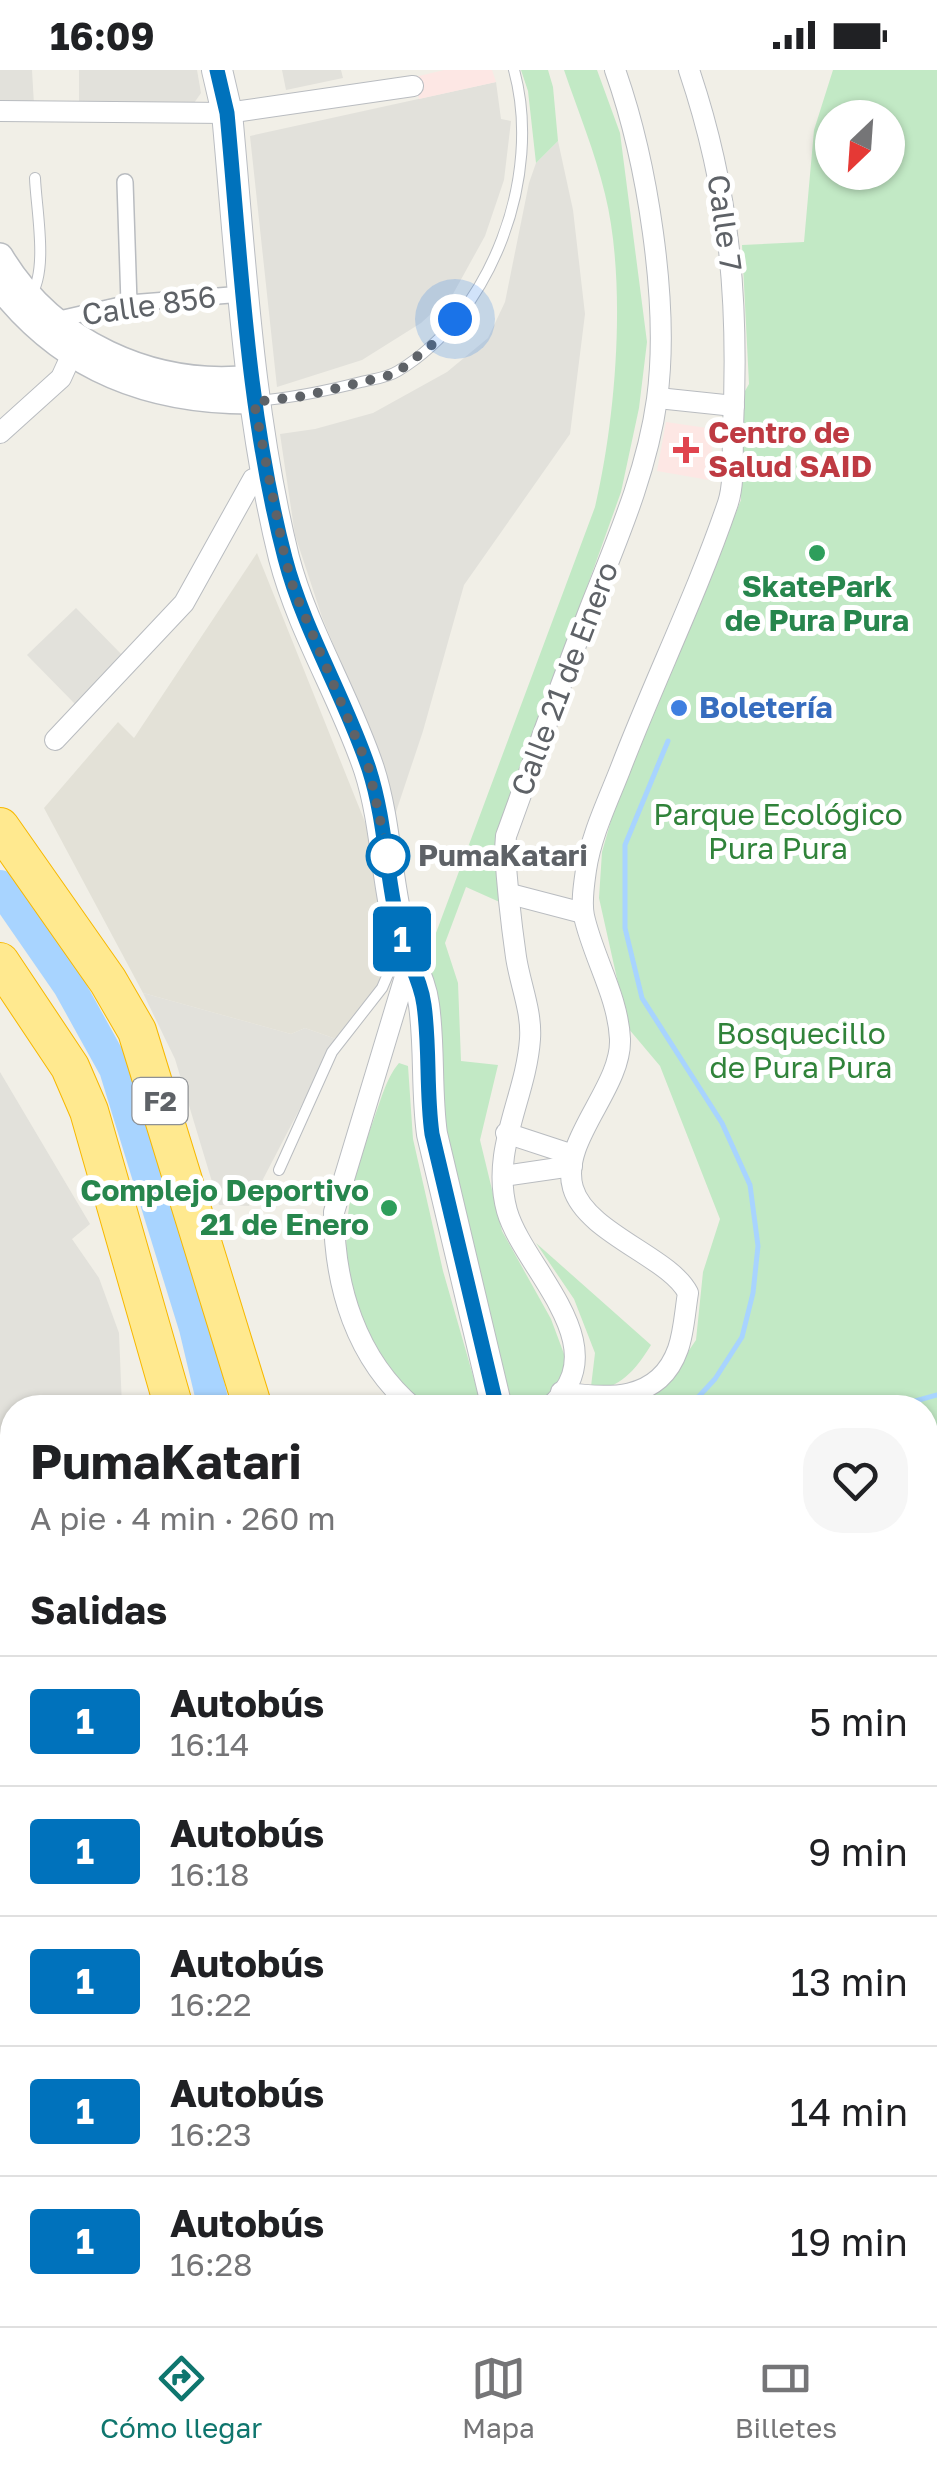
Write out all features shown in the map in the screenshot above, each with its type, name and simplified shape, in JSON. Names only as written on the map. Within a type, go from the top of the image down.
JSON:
[{"type":"highway","name":"F2","points":[[0,826],[138,1031],[249,1395]]},
{"type":"highway","name":"F2","points":[[0,962],[70,1068],[89,1112],[170,1395]]},
{"type":"main road","points":[[217,70],[227,113],[253,390],[267,476],[294,590],[369,769],[380,811],[406,950],[420,985],[424,1009],[426,1094],[432,1134],[494,1395]]},
{"type":"street","name":"Calle 21 de Enero","points":[[558,1395],[572,1367],[571,1328],[518,1238],[506,1208],[502,1158],[519,1096],[530,1030],[516,960],[506,836],[638,486],[658,398],[660,331],[648,201],[639,150],[614,70]]},
{"type":"street","name":"Calle 7","points":[[583,913],[590,847],[730,499],[735,379],[733,275],[724,196],[688,70]]},
{"type":"street","points":[[0,111],[227,113],[413,86]]},
{"type":"street","points":[[125,182],[129,304]]},
{"type":"street","points":[[0,256],[30,296],[78,338],[157,373],[253,390]]},
{"type":"street","points":[[0,287],[32,323],[72,354],[122,381],[172,397],[253,390]]},
{"type":"street","name":"Calle 856","points":[[54,320],[129,304],[244,294]]},
{"type":"street","points":[[0,433],[62,378],[72,354]]},
{"type":"street","points":[[658,398],[734,406]]},
{"type":"street","points":[[56,740],[184,603],[253,478],[267,476]]},
{"type":"street","points":[[510,894],[583,913],[609,992],[620,1041],[610,1079],[572,1160]]},
{"type":"street","points":[[400,1395],[381,1377],[363,1346],[340,1279],[334,1212],[406,950]]},
{"type":"street","points":[[506,1133],[572,1160]]},
{"type":"street","points":[[504,1176],[572,1160]]},
{"type":"street","name":"Calle 21 de Enero","points":[[572,1160],[573,1189],[582,1205],[682,1282],[688,1294],[678,1349],[656,1379],[626,1395]]},
{"type":"lane","points":[[253,390],[304,396],[395,374],[438,340],[472,297],[496,253],[520,174],[520,92],[514,70]]},
{"type":"lane","points":[[30,296],[38,286],[40,267],[34,178]]},
{"type":"lane","points":[[280,1170],[332,1052],[406,950]]},
{"type":"shaded area","points":[[0,70],[32,70],[34,105],[0,105]]},
{"type":"shaded area","points":[[79,70],[197,70],[201,93],[194,103],[79,105]]},
{"type":"shaded area","points":[[282,70],[341,70],[343,78],[286,90]]},
{"type":"shaded area","points":[[444,70],[492,70],[496,82],[419,99],[415,77]]},
{"type":"shaded area","points":[[496,82],[501,119],[511,121],[504,180],[485,236],[453,294],[421,323],[362,360],[277,387],[250,136]]},
{"type":"shaded area","points":[[558,141],[573,210],[585,314],[570,434],[464,585],[395,815],[378,752],[322,617],[295,535],[280,434],[373,413],[447,372],[488,338],[505,302],[536,163]]},
{"type":"shaded area","name":"Centro de Salud SAID","points":[[666,422],[714,429],[709,480],[657,471]]},
{"type":"shaded area","points":[[257,553],[373,842],[391,955],[378,985],[336,1039],[305,1028],[291,1034],[143,993],[44,808],[118,722],[134,738]]},
{"type":"shaded area","points":[[76,608],[124,657],[76,705],[27,655]]},
{"type":"shaded area","points":[[143,993],[291,1034],[305,1028],[336,1039],[249,1206],[219,1205],[175,1059]]},
{"type":"shaded area","points":[[0,1072],[90,1224],[72,1239],[99,1278],[119,1333],[122,1395],[0,1395]]},
{"type":"green space","points":[[521,70],[548,70],[553,87],[558,141],[536,163],[528,91]]},
{"type":"green space","points":[[564,70],[597,70],[620,133],[647,342],[639,408],[621,492],[496,842],[504,904],[466,887],[445,943],[458,983],[461,1061],[498,1065],[480,1140],[502,1231],[551,1319],[567,1362],[548,1395],[510,1395],[445,1142],[430,949],[595,507],[609,433],[617,309],[612,229],[596,163]]},
{"type":"green space","name":"Bosquecillo de Pura Pura","points":[[833,70],[937,70],[937,1395],[646,1395],[677,1368],[696,1340],[703,1272],[720,1219],[660,1066],[628,1028],[599,898],[602,852],[614,810],[741,500],[741,398],[749,384],[742,245],[804,242],[815,127],[815,190],[905,190],[905,100],[824,100]]},
{"type":"green space","name":"Complejo Deportivo 21 de Enero","points":[[399,1063],[408,1066],[413,1139],[443,1271],[479,1395],[412,1395],[372,1346],[357,1312],[346,1241],[349,1204],[358,1166]]},
{"type":"green space","points":[[536,1243],[651,1345],[632,1371],[610,1387],[590,1395],[595,1353],[574,1299]]},
{"type":"waterway","points":[[668,741],[625,845],[625,928],[642,998],[722,1123],[750,1185],[758,1246],[753,1293],[742,1337],[700,1395]]},
{"type":"waterway","points":[[0,886],[69,986],[115,1069],[195,1328],[211,1395]]},
{"type":"bus line","name":"1","points":[[217,70],[227,113],[254,402],[267,476],[294,590],[369,769],[380,811],[402,941],[420,985],[424,1009],[426,1094],[432,1134],[494,1395]]},
{"type":"place","name":"Centro de Salud SAID","points":[[686,450]]},
{"type":"place","name":"SkatePark de Pura Pura","points":[[817,553]]},
{"type":"place","name":"Boletería","points":[[679,708]]},
{"type":"place","name":"PumaKatari","points":[[388,856]]},
{"type":"place","name":"Complejo Deportivo 21 de Enero","points":[[389,1208]]},
{"type":"route","points":[[388,856],[369,769],[294,590],[254,402],[304,396],[395,374],[438,340],[455,319]]},
{"type":"park label","name":"Parque Ecológico Pura Pura","points":[[778,832]]}]
